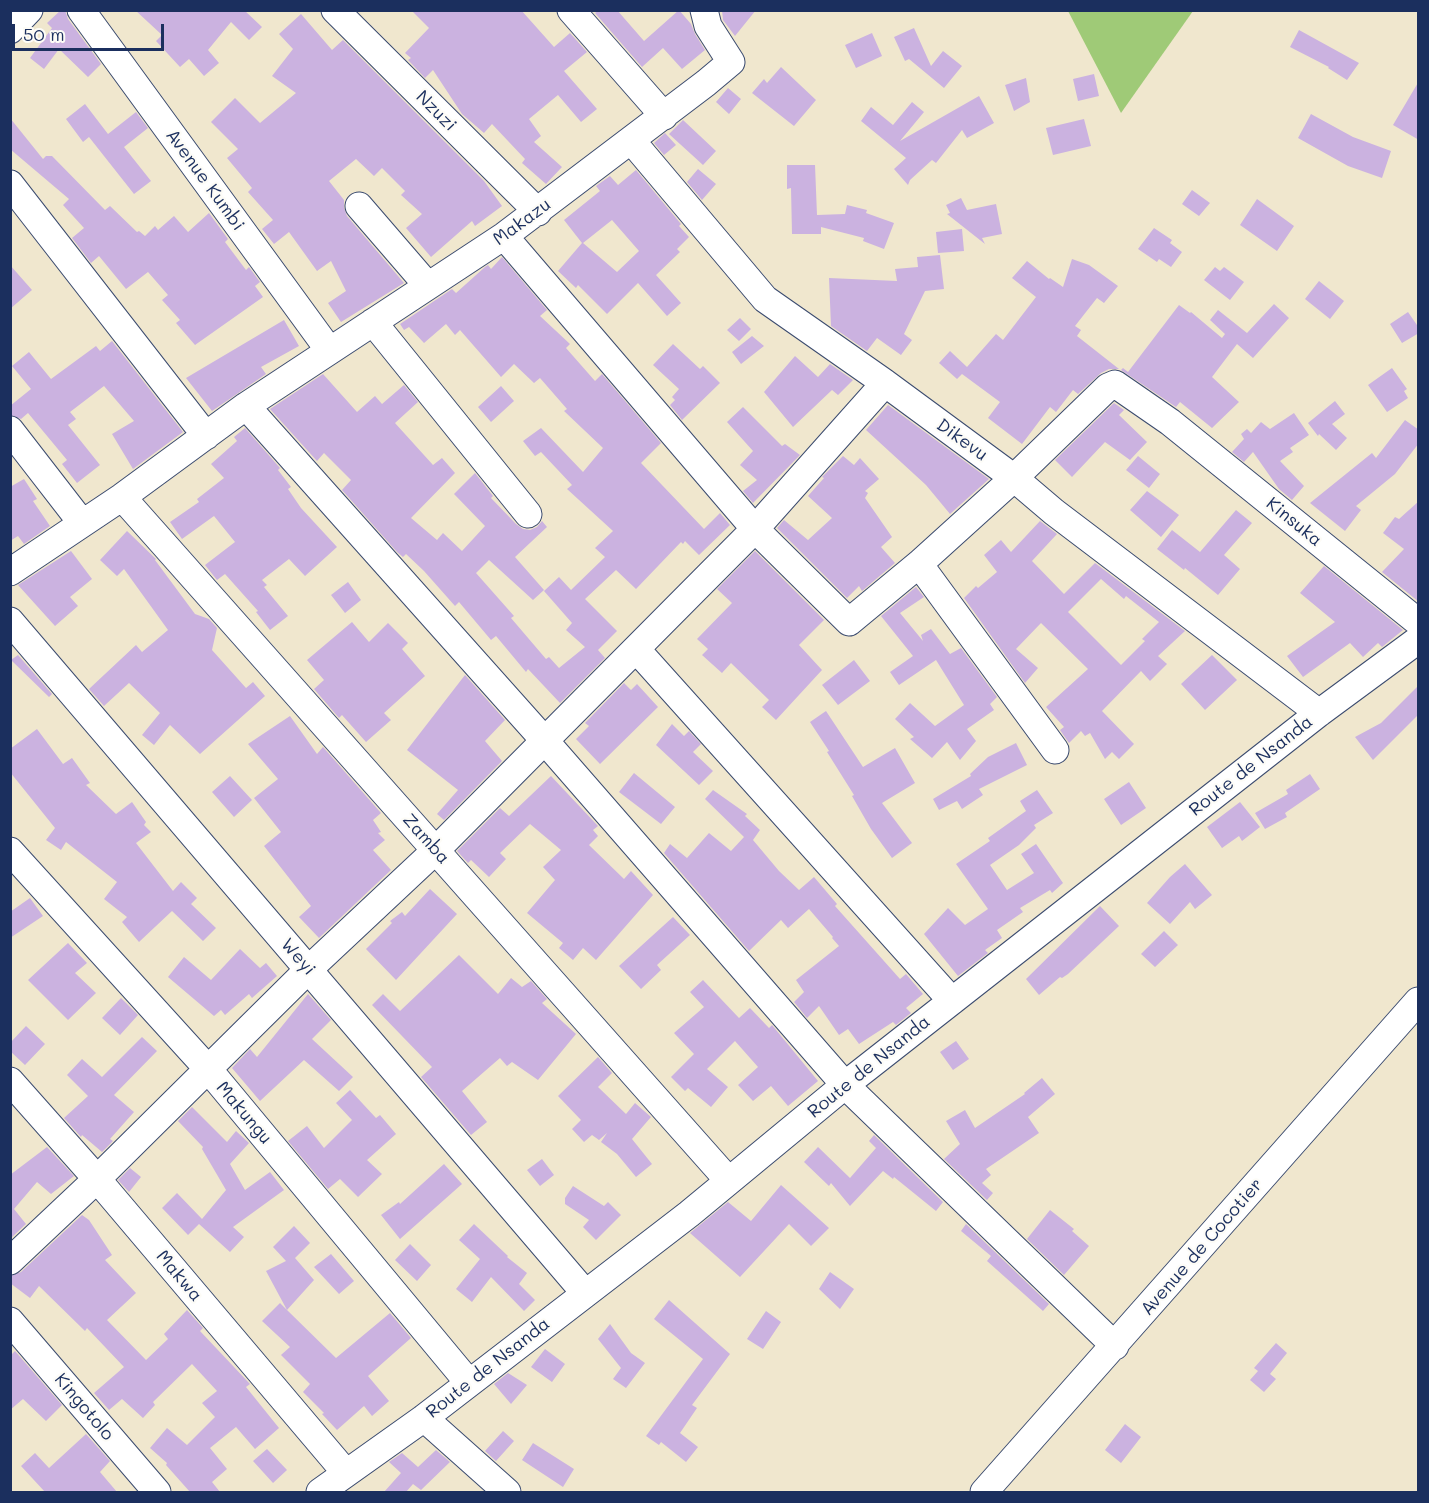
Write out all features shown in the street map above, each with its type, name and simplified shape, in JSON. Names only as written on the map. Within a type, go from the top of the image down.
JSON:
[{"type":"street","points":[[10,30],[28,10]]},
{"type":"street","name":"Avenue Kumbi","points":[[81,10],[329,350]]},
{"type":"street","name":"Nzuzi","points":[[335,10],[538,212]]},
{"type":"street","points":[[571,10],[664,116]]},
{"type":"street","name":"Makazu","points":[[10,572],[122,498],[246,406],[538,212],[732,62],[708,26],[704,10]]},
{"type":"street","name":"Dikevu","points":[[631,140],[765,300],[885,383],[1014,478],[1054,512],[1319,713]]},
{"type":"street","points":[[10,184],[206,436]]},
{"type":"street","points":[[359,206],[428,286]]},
{"type":"street","points":[[504,236],[755,529],[849,622],[919,564],[1014,478]]},
{"type":"street","points":[[372,322],[528,514]]},
{"type":"street","points":[[10,1261],[97,1179],[309,969],[436,850],[545,741],[755,529],[885,383]]},
{"type":"street","name":"Kinsuka","points":[[1014,478],[1108,387],[1115,384],[1170,422],[1419,622]]},
{"type":"street","points":[[246,406],[545,741],[845,1085],[1115,1346]]},
{"type":"street","points":[[10,430],[82,523]]},
{"type":"street","name":"Zamba","points":[[122,498],[729,1181]]},
{"type":"street","points":[[919,564],[1055,750]]},
{"type":"street","name":"Weyi","points":[[10,621],[585,1293]]},
{"type":"street","name":"Route de Nsanda","points":[[320,1492],[424,1418],[729,1181],[845,1085],[1319,713],[1419,640]]},
{"type":"street","points":[[636,649],[952,1001]]},
{"type":"street","name":"Makungu","points":[[10,851],[208,1069],[469,1383]]},
{"type":"street","name":"Avenue de Cocotier","points":[[984,1492],[1419,1001]]},
{"type":"street","name":"Makwa","points":[[10,1081],[97,1179],[346,1473]]},
{"type":"street","name":"Kingotolo","points":[[10,1321],[157,1492]]},
{"type":"street","points":[[424,1418],[507,1492]]},
{"type":"green space","points":[[1068,11],[1193,11],[1121,113]]},
{"type":"building","points":[[61,10],[65,10],[68,19],[101,64],[88,77],[59,49],[44,69],[30,58],[52,28],[47,23]]},
{"type":"building","points":[[135,10],[244,10],[262,27],[249,40],[231,22],[208,50],[219,63],[204,76],[189,59],[180,67],[156,41],[162,35]]},
{"type":"building","points":[[411,10],[521,10],[554,47],[570,33],[587,52],[564,71],[597,109],[581,122],[558,95],[529,119],[541,136],[534,142],[562,167],[546,184],[522,163],[525,159],[492,124],[484,133],[462,114],[433,70],[425,78],[408,60],[411,58],[405,53],[429,28]]},
{"type":"building","points":[[599,10],[617,10],[644,41],[679,10],[691,24],[705,50],[682,69],[663,48],[642,67],[595,13]]},
{"type":"building","points":[[722,10],[756,10],[735,36],[723,20]]},
{"type":"building","points":[[301,14],[332,50],[343,40],[484,181],[502,206],[475,226],[472,221],[431,257],[406,228],[422,214],[401,195],[405,191],[382,168],[374,176],[356,159],[329,181],[344,200],[347,216],[404,283],[341,322],[328,303],[346,291],[331,261],[317,271],[289,232],[274,244],[262,229],[273,220],[248,192],[252,188],[227,158],[238,149],[211,122],[235,98],[260,123],[296,93],[272,76],[293,49],[279,34]]},
{"type":"building","points":[[914,28],[931,66],[943,51],[962,66],[944,88],[909,59],[905,61],[894,37]]},
{"type":"building","points":[[1299,30],[1359,63],[1347,80],[1329,67],[1290,47]]},
{"type":"building","points":[[872,33],[882,56],[856,68],[845,45]]},
{"type":"building","points":[[781,67],[816,100],[794,126],[752,93],[764,79],[767,83]]},
{"type":"building","points":[[1094,74],[1099,96],[1078,101],[1073,79]]},
{"type":"building","points":[[1026,78],[1030,102],[1014,111],[1005,85]]},
{"type":"building","points":[[1419,81],[1419,140],[1393,125]]},
{"type":"building","points":[[728,88],[741,99],[729,114],[716,102]]},
{"type":"building","points":[[979,96],[994,123],[967,138],[962,130],[936,163],[932,160],[910,180],[908,185],[894,169],[906,158],[861,121],[871,107],[893,125],[912,102],[924,112],[900,141]]},
{"type":"building","points":[[85,104],[108,134],[136,112],[148,128],[124,147],[151,181],[134,194],[89,137],[83,142],[66,119]]},
{"type":"building","points":[[1311,114],[1353,137],[1391,151],[1382,178],[1348,166],[1298,138]]},
{"type":"building","points":[[10,118],[43,159],[46,156],[52,156],[105,210],[110,206],[137,232],[145,236],[155,226],[158,230],[174,216],[188,232],[209,213],[228,239],[225,242],[246,270],[249,267],[260,282],[255,286],[263,297],[195,345],[176,323],[180,320],[162,300],[168,295],[148,272],[126,289],[99,256],[91,263],[72,238],[84,228],[63,205],[69,199],[10,149]]},
{"type":"building","points":[[1084,119],[1091,146],[1053,155],[1046,128]]},
{"type":"building","points":[[683,120],[716,151],[703,165],[669,134]]},
{"type":"building","points":[[665,133],[676,145],[664,155],[654,143]]},
{"type":"building","points":[[787,165],[815,165],[817,215],[845,214],[847,205],[867,210],[866,213],[894,223],[884,249],[863,241],[864,238],[821,227],[821,234],[792,234],[791,188],[787,189]]},
{"type":"building","points":[[698,169],[716,184],[702,200],[687,182]]},
{"type":"building","points":[[636,170],[689,237],[677,249],[680,252],[656,275],[681,303],[667,316],[638,283],[607,314],[578,285],[576,288],[558,271],[582,243],[564,220],[600,191],[596,186],[610,176],[618,185]],"holes":[[[612,220],[639,251],[617,272],[583,243]]]},
{"type":"building","points":[[1192,190],[1210,203],[1199,216],[1182,204]]},
{"type":"building","points":[[961,198],[967,210],[996,204],[1002,234],[982,238],[985,244],[947,214],[950,213],[946,205]]},
{"type":"building","points":[[1257,199],[1294,226],[1277,251],[1240,225]]},
{"type":"building","points":[[1154,228],[1172,240],[1170,243],[1182,252],[1171,267],[1159,259],[1157,262],[1138,249]]},
{"type":"building","points":[[962,229],[964,251],[938,253],[936,232]]},
{"type":"building","points":[[940,255],[944,289],[925,291],[904,334],[912,340],[901,355],[877,338],[867,351],[831,326],[829,278],[897,281],[895,269],[918,267],[917,257]]},
{"type":"building","points":[[502,257],[547,310],[540,316],[570,344],[566,348],[595,381],[602,374],[661,443],[641,463],[704,529],[720,513],[730,525],[699,555],[685,541],[683,544],[681,542],[636,589],[616,570],[585,599],[617,631],[598,650],[605,658],[560,703],[528,669],[526,672],[496,636],[491,640],[459,602],[455,606],[406,554],[403,557],[397,552],[342,490],[351,480],[324,453],[317,461],[270,409],[323,374],[357,412],[375,396],[382,404],[404,385],[418,402],[395,423],[433,465],[442,458],[455,473],[411,518],[437,540],[443,533],[462,551],[485,526],[454,494],[475,473],[493,496],[491,498],[516,524],[523,529],[530,530],[542,521],[547,527],[515,557],[544,590],[533,600],[489,560],[476,573],[514,616],[511,618],[546,659],[549,657],[559,668],[585,647],[566,630],[572,623],[544,591],[559,577],[571,590],[605,557],[595,548],[613,531],[567,489],[572,485],[541,452],[535,456],[523,441],[541,428],[583,472],[603,448],[564,411],[567,409],[540,378],[534,383],[514,364],[501,377],[460,330],[455,335],[446,324],[424,343],[409,327],[404,330],[400,324],[452,289],[456,293],[485,267],[488,265],[491,269]]},
{"type":"building","points":[[1072,259],[1089,265],[1118,286],[1104,303],[1097,298],[1075,326],[1081,330],[1077,336],[1119,369],[1109,369],[1101,373],[1078,394],[1073,390],[1056,412],[1050,407],[1022,444],[988,418],[1000,402],[962,374],[957,379],[939,363],[950,351],[967,367],[996,334],[1003,340],[1036,297],[1012,278],[1027,261],[1063,287]]},
{"type":"building","points":[[10,265],[32,290],[10,309]]},
{"type":"building","points":[[1215,267],[1220,271],[1224,267],[1244,282],[1230,300],[1204,280]]},
{"type":"building","points":[[1319,281],[1344,301],[1330,319],[1305,299]]},
{"type":"building","points":[[1274,304],[1289,318],[1253,358],[1237,344],[1212,377],[1239,402],[1212,428],[1180,402],[1176,407],[1121,370],[1123,368],[1128,372],[1179,305],[1222,338],[1225,334],[1210,320],[1218,310],[1247,333]]},
{"type":"building","points":[[1408,312],[1419,328],[1419,333],[1402,343],[1390,324]]},
{"type":"building","points":[[740,318],[751,329],[739,341],[727,330]]},
{"type":"building","points":[[284,320],[299,346],[261,367],[266,374],[212,411],[186,378]]},
{"type":"building","points":[[752,336],[764,346],[741,364],[732,352]]},
{"type":"building","points":[[112,341],[183,432],[133,469],[112,434],[134,421],[104,386],[70,412],[76,419],[68,425],[100,465],[77,483],[62,464],[67,460],[28,413],[21,419],[10,415],[10,406],[31,389],[12,366],[29,352],[51,379],[96,346],[100,351]]},
{"type":"building","points":[[673,344],[700,369],[703,366],[720,383],[682,420],[670,405],[675,400],[672,397],[679,389],[653,365]]},
{"type":"building","points":[[795,356],[818,377],[830,364],[853,380],[838,395],[832,390],[793,427],[764,392]]},
{"type":"building","points":[[1392,368],[1407,389],[1404,391],[1408,398],[1387,412],[1368,385]]},
{"type":"building","points":[[501,386],[514,401],[491,422],[478,407]]},
{"type":"building","points":[[1335,401],[1345,414],[1332,424],[1347,438],[1336,450],[1319,434],[1318,436],[1308,423]]},
{"type":"building","points":[[1114,403],[1124,410],[1119,415],[1147,442],[1130,460],[1105,442],[1072,477],[1055,460]]},
{"type":"building","points":[[888,405],[989,479],[950,514],[926,485],[866,430]]},
{"type":"building","points":[[743,407],[782,446],[785,444],[800,455],[753,503],[743,491],[757,480],[740,465],[753,451],[727,422]]},
{"type":"building","points":[[1294,413],[1309,435],[1290,448],[1293,452],[1280,461],[1304,486],[1292,500],[1279,489],[1253,452],[1244,462],[1232,452],[1244,439],[1241,434],[1247,429],[1251,433],[1261,422],[1270,429]]},
{"type":"building","points":[[1405,420],[1419,430],[1419,443],[1395,474],[1356,506],[1361,510],[1345,531],[1310,503],[1372,453],[1376,458]]},
{"type":"building","points":[[245,428],[280,468],[278,470],[291,487],[288,489],[301,508],[337,547],[305,576],[289,559],[262,580],[267,585],[264,587],[288,616],[270,630],[256,612],[258,611],[225,574],[217,580],[205,565],[235,542],[214,516],[182,539],[170,522],[199,502],[197,499],[224,478],[211,464],[237,441],[234,437]]},
{"type":"building","points":[[843,456],[854,465],[860,458],[879,479],[865,491],[868,493],[865,498],[892,537],[881,547],[895,563],[862,591],[859,586],[847,598],[777,528],[784,520],[808,540],[832,518],[808,496],[824,478],[822,477]]},
{"type":"building","points":[[1138,456],[1160,474],[1149,488],[1126,470]]},
{"type":"building","points":[[24,479],[37,499],[33,501],[50,526],[24,544],[18,536],[10,541],[10,487]]},
{"type":"building","points":[[1147,491],[1179,515],[1161,537],[1130,510]]},
{"type":"building","points":[[1419,501],[1419,602],[1382,572],[1404,549],[1383,533],[1395,517],[1399,519]]},
{"type":"building","points":[[1236,510],[1252,523],[1224,555],[1240,569],[1218,595],[1157,549],[1172,530],[1200,552]]},
{"type":"building","points":[[1040,521],[1057,534],[1032,561],[1064,594],[1095,563],[1185,631],[1158,656],[1167,664],[1150,681],[1141,671],[1102,711],[1134,744],[1119,759],[1112,752],[1105,759],[1090,733],[1085,736],[1081,731],[1069,743],[1060,730],[1064,727],[1046,707],[1088,669],[1041,623],[1016,649],[1038,668],[1025,683],[964,598],[976,586],[978,588],[997,572],[984,555],[1001,540],[1011,552]],"holes":[[[1101,579],[1124,599],[1126,596],[1159,622],[1142,639],[1145,641],[1121,665],[1068,612]]]},
{"type":"building","points":[[127,531],[156,559],[195,614],[209,619],[217,628],[212,650],[246,688],[253,682],[265,696],[200,754],[170,725],[154,745],[142,735],[160,713],[129,683],[104,706],[89,689],[136,645],[142,652],[168,630],[124,569],[117,576],[100,560]]},
{"type":"building","points":[[71,551],[92,579],[70,597],[78,606],[55,626],[18,585]]},
{"type":"building","points":[[755,551],[824,620],[799,645],[822,670],[776,720],[762,707],[769,700],[731,663],[722,673],[702,655],[708,649],[697,639],[732,603],[717,589]]},
{"type":"building","points":[[1324,566],[1403,630],[1382,647],[1378,643],[1363,657],[1350,643],[1303,677],[1287,656],[1335,622],[1300,593]]},
{"type":"building","points":[[348,582],[361,600],[345,613],[331,595]]},
{"type":"building","points":[[916,587],[924,597],[900,613],[923,641],[921,635],[931,629],[950,654],[961,648],[997,697],[990,704],[994,710],[967,729],[976,741],[960,760],[947,742],[932,758],[910,739],[914,737],[895,719],[910,703],[935,726],[964,705],[936,660],[899,685],[890,672],[913,656],[881,616]]},
{"type":"building","points":[[352,622],[369,642],[388,623],[408,643],[402,649],[425,676],[384,713],[391,720],[366,742],[342,715],[339,718],[314,689],[324,680],[307,660]]},
{"type":"building","points":[[18,655],[52,694],[49,697],[11,660]]},
{"type":"building","points":[[1212,655],[1237,680],[1205,710],[1181,684]]},
{"type":"building","points":[[854,660],[870,681],[838,705],[822,685]]},
{"type":"building","points":[[465,675],[505,720],[485,741],[502,761],[444,820],[437,814],[458,790],[407,750]]},
{"type":"building","points":[[624,683],[631,690],[637,684],[658,707],[600,764],[576,739],[589,726],[585,723]]},
{"type":"building","points":[[1419,685],[1419,714],[1373,760],[1355,737],[1381,723]]},
{"type":"building","points":[[826,711],[863,767],[895,748],[915,783],[882,803],[912,843],[892,858],[871,829],[852,796],[854,795],[827,752],[829,751],[810,722]]},
{"type":"building","points":[[290,716],[317,754],[323,747],[381,813],[373,820],[381,832],[378,833],[385,840],[373,850],[391,870],[319,938],[299,917],[311,906],[264,846],[281,832],[254,798],[278,779],[248,744]]},
{"type":"building","points":[[672,724],[684,736],[689,731],[701,744],[693,752],[713,771],[699,785],[656,745]]},
{"type":"building","points":[[37,729],[63,764],[72,758],[90,783],[86,785],[116,814],[132,802],[146,822],[144,825],[151,832],[136,843],[173,891],[181,882],[197,898],[191,904],[216,928],[203,941],[172,911],[139,942],[122,922],[127,917],[104,899],[117,882],[66,842],[61,850],[46,840],[55,828],[10,772],[10,749]]},
{"type":"building","points":[[1016,743],[1027,765],[979,789],[983,795],[962,809],[957,801],[939,810],[933,799],[971,776],[970,774],[988,757]]},
{"type":"building","points":[[634,773],[675,807],[661,824],[619,792]]},
{"type":"building","points":[[1310,774],[1320,789],[1285,813],[1287,817],[1265,829],[1255,813],[1288,794],[1286,790]]},
{"type":"building","points":[[230,776],[252,800],[234,817],[212,792]]},
{"type":"building","points":[[551,776],[598,826],[593,830],[598,836],[589,845],[624,879],[631,871],[653,895],[596,960],[583,948],[573,960],[559,948],[563,943],[527,913],[555,880],[543,867],[561,850],[530,824],[500,853],[506,859],[489,877],[471,860],[468,863],[457,851],[500,808],[509,816]]},
{"type":"building","points":[[1129,782],[1146,808],[1121,825],[1104,799]]},
{"type":"building","points":[[713,790],[747,814],[745,816],[760,830],[753,840],[779,871],[799,890],[814,877],[837,904],[835,906],[900,979],[906,974],[923,994],[906,1008],[911,1013],[896,1025],[893,1022],[859,1044],[848,1029],[839,1035],[819,1006],[807,1018],[794,1002],[804,992],[796,980],[839,946],[809,909],[788,928],[781,920],[749,951],[664,853],[670,844],[687,858],[709,833],[731,851],[744,837],[705,799]]},
{"type":"building","points":[[1037,790],[1053,813],[1034,825],[1036,828],[1019,845],[990,865],[1007,890],[1034,873],[1021,854],[1036,844],[1063,883],[1052,893],[1050,890],[1020,908],[1023,912],[997,930],[1002,938],[985,950],[988,953],[958,976],[924,934],[948,908],[965,925],[988,909],[956,864],[990,841],[988,838],[1026,811],[1020,801]]},
{"type":"building","points":[[1240,802],[1260,827],[1242,841],[1239,836],[1222,848],[1207,827]]},
{"type":"building","points":[[1185,864],[1212,895],[1195,909],[1190,902],[1170,924],[1147,903]]},
{"type":"building","points":[[430,889],[457,914],[396,980],[366,949],[392,923],[390,921],[402,912],[405,916]]},
{"type":"building","points":[[30,898],[43,916],[10,938],[10,912]]},
{"type":"building","points":[[1100,906],[1119,926],[1068,974],[1060,977],[1039,995],[1026,979]]},
{"type":"building","points":[[673,917],[690,935],[657,965],[661,970],[641,989],[619,966]]},
{"type":"building","points":[[1164,931],[1178,945],[1155,967],[1141,954]]},
{"type":"building","points":[[68,943],[87,963],[75,973],[96,993],[68,1020],[28,980]]},
{"type":"building","points":[[240,949],[260,968],[266,963],[277,976],[252,998],[249,994],[225,1015],[221,1010],[214,1016],[168,977],[184,957],[211,980]]},
{"type":"building","points":[[459,955],[498,994],[511,978],[522,987],[531,981],[547,999],[542,1003],[576,1034],[538,1080],[512,1062],[507,1066],[500,1058],[462,1091],[487,1122],[471,1135],[421,1077],[432,1067],[372,1005],[383,994],[400,1011]]},
{"type":"building","points":[[703,980],[739,1018],[750,1008],[769,1028],[772,1025],[818,1081],[788,1106],[771,1086],[753,1101],[738,1085],[758,1067],[735,1041],[707,1069],[728,1087],[711,1107],[688,1088],[685,1091],[671,1077],[694,1054],[674,1033],[704,1007],[690,992]]},
{"type":"building","points":[[308,994],[331,1020],[312,1039],[353,1077],[339,1091],[304,1060],[260,1101],[232,1068],[250,1049],[257,1057]]},
{"type":"building","points":[[121,998],[138,1015],[120,1035],[102,1018]]},
{"type":"building","points":[[26,1026],[45,1044],[25,1065],[10,1051],[10,1043]]},
{"type":"building","points":[[142,1037],[157,1051],[114,1095],[134,1112],[110,1139],[113,1141],[102,1152],[82,1135],[81,1137],[64,1118],[88,1096],[67,1075],[82,1059],[102,1077]]},
{"type":"building","points":[[956,1041],[969,1059],[953,1070],[940,1052]]},
{"type":"building","points":[[598,1057],[612,1073],[598,1087],[626,1114],[635,1103],[651,1117],[632,1139],[652,1164],[636,1177],[617,1154],[601,1142],[607,1133],[599,1140],[592,1135],[584,1142],[572,1129],[581,1120],[558,1096]]},
{"type":"building","points":[[1042,1078],[1055,1094],[1028,1117],[1039,1133],[986,1169],[991,1175],[982,1183],[993,1193],[987,1200],[944,1159],[960,1144],[946,1121],[965,1110],[975,1128],[1025,1094]]},
{"type":"building","points":[[350,1090],[376,1118],[380,1115],[396,1134],[367,1160],[382,1174],[358,1197],[340,1179],[328,1189],[288,1141],[307,1126],[324,1148],[352,1120],[336,1103]]},
{"type":"building","points":[[192,1107],[227,1142],[236,1131],[249,1143],[230,1164],[245,1190],[270,1172],[284,1190],[233,1227],[244,1237],[230,1252],[199,1224],[188,1235],[162,1208],[177,1193],[202,1219],[226,1190],[202,1149],[203,1147],[178,1121]]},
{"type":"building","points":[[874,1135],[943,1202],[936,1211],[894,1177],[893,1179],[883,1171],[850,1206],[831,1183],[829,1186],[804,1162],[818,1147],[850,1178],[876,1148],[869,1141]]},
{"type":"building","points":[[47,1147],[74,1176],[51,1194],[37,1182],[14,1209],[26,1224],[10,1239],[10,1175]]},
{"type":"building","points":[[542,1159],[554,1175],[540,1186],[527,1170]]},
{"type":"building","points":[[444,1164],[462,1184],[400,1239],[381,1215],[399,1202],[400,1204]]},
{"type":"building","points":[[130,1168],[141,1177],[129,1192],[118,1180]]},
{"type":"building","points":[[781,1185],[829,1228],[811,1246],[789,1224],[740,1277],[690,1233],[728,1202],[751,1221]]},
{"type":"building","points":[[573,1186],[604,1206],[608,1202],[621,1215],[596,1240],[583,1227],[589,1220],[565,1204],[565,1198]]},
{"type":"building","points":[[1050,1210],[1074,1229],[1072,1231],[1089,1246],[1064,1275],[1027,1239]]},
{"type":"building","points":[[82,1215],[89,1220],[112,1255],[105,1260],[136,1293],[107,1320],[146,1360],[168,1339],[164,1334],[187,1310],[203,1328],[200,1331],[250,1384],[246,1387],[279,1428],[255,1449],[236,1427],[210,1448],[227,1469],[212,1482],[220,1492],[190,1492],[166,1465],[167,1463],[150,1448],[167,1428],[187,1445],[215,1417],[202,1403],[217,1391],[192,1364],[153,1402],[155,1405],[143,1418],[122,1399],[109,1410],[94,1393],[124,1367],[87,1328],[85,1331],[39,1286],[30,1298],[10,1283],[10,1276],[21,1272]]},
{"type":"building","points":[[474,1224],[507,1257],[527,1273],[519,1284],[535,1300],[524,1311],[491,1277],[472,1302],[456,1289],[480,1259],[459,1240]]},
{"type":"building","points":[[966,1224],[1049,1304],[1043,1311],[987,1261],[991,1256],[961,1231]]},
{"type":"building","points":[[294,1226],[310,1243],[295,1258],[314,1280],[287,1310],[266,1271],[286,1261],[273,1247]]},
{"type":"building","points":[[410,1244],[431,1265],[417,1281],[395,1260]]},
{"type":"building","points":[[331,1254],[354,1281],[339,1294],[314,1267]]},
{"type":"building","points":[[830,1272],[854,1289],[840,1309],[819,1289]]},
{"type":"building","points":[[669,1300],[730,1354],[692,1405],[697,1408],[680,1433],[698,1447],[686,1462],[661,1442],[659,1445],[646,1436],[703,1359],[654,1319]]},
{"type":"building","points":[[280,1303],[336,1358],[390,1313],[411,1338],[368,1376],[389,1401],[372,1416],[364,1406],[337,1430],[303,1392],[310,1384],[281,1355],[290,1347],[262,1321]]},
{"type":"building","points":[[766,1311],[781,1322],[763,1349],[747,1339]]},
{"type":"building","points":[[610,1324],[631,1353],[645,1363],[626,1388],[613,1379],[621,1368],[598,1339]]},
{"type":"building","points":[[1276,1343],[1287,1353],[1270,1374],[1276,1379],[1264,1392],[1250,1380],[1258,1371],[1254,1368]]},
{"type":"building","points":[[545,1349],[565,1364],[552,1382],[531,1367]]},
{"type":"building","points":[[15,1351],[62,1405],[46,1421],[23,1399],[10,1410],[10,1356]]},
{"type":"building","points":[[508,1373],[527,1385],[511,1404],[494,1384]]},
{"type":"building","points":[[1125,1424],[1141,1437],[1121,1463],[1105,1450]]},
{"type":"building","points":[[503,1431],[514,1441],[496,1461],[485,1451]]},
{"type":"building","points":[[86,1434],[110,1461],[100,1472],[117,1492],[45,1492],[21,1466],[35,1453],[49,1468]]},
{"type":"building","points":[[533,1443],[574,1469],[563,1487],[522,1460]]},
{"type":"building","points":[[267,1449],[287,1470],[273,1483],[253,1461]]},
{"type":"building","points":[[436,1450],[450,1462],[421,1490],[413,1484],[406,1492],[384,1492],[401,1473],[389,1462],[402,1453],[418,1467]]}]
